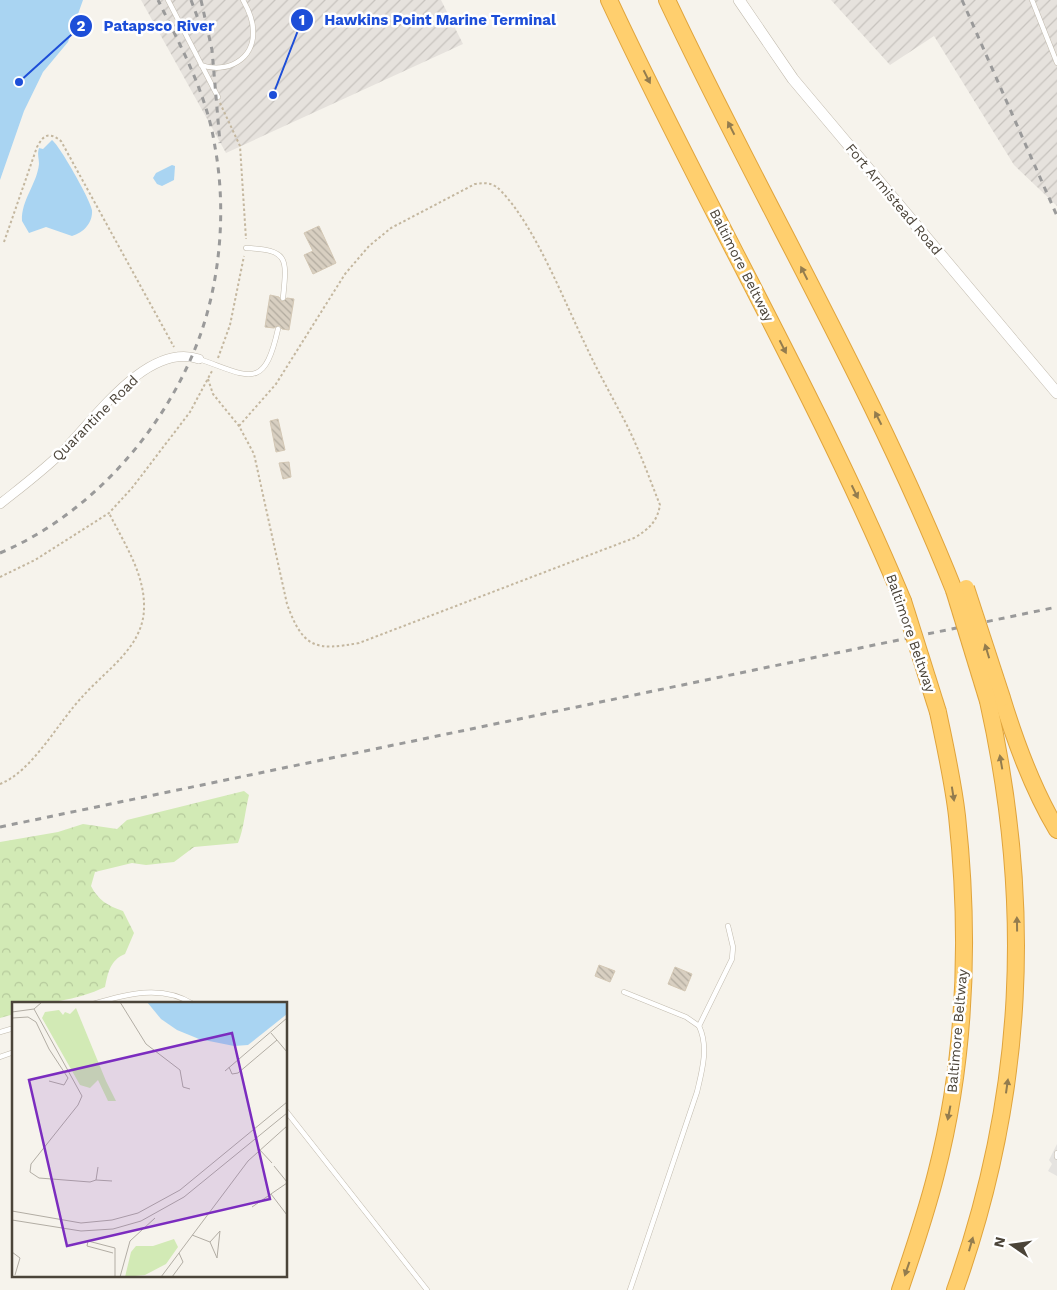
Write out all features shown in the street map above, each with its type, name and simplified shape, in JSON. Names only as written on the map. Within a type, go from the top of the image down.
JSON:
[{"type":"highway","name":"Baltimore Beltway","points":[[609,0],[838,455],[875,534],[904,601],[938,712],[956,814],[962,867],[964,925],[963,986],[959,1042],[942,1145],[918,1238],[900,1290]]},
{"type":"highway","points":[[667,0],[888,439],[960,589],[995,699],[1033,786],[1057,830]]},
{"type":"highway","points":[[955,1290],[969,1252],[988,1184],[1002,1117],[1017,990],[1014,860],[1000,756],[995,699]]},
{"type":"street","name":"Fort Armistead Road","points":[[739,0],[793,79],[1057,393]]},
{"type":"street","name":"Quarantine Road","points":[[0,504],[58,455],[134,378],[153,365],[178,356],[200,359]]},
{"type":"lane","points":[[168,0],[218,97]]},
{"type":"lane","points":[[201,65],[213,69],[225,68],[247,54],[252,42],[253,30],[243,0]]},
{"type":"lane","points":[[1032,0],[1057,63]]},
{"type":"lane","points":[[246,248],[271,249],[285,262],[283,298]]},
{"type":"lane","points":[[200,359],[243,375],[258,372],[267,365],[278,329]]},
{"type":"lane","points":[[699,1026],[732,959],[732,946],[728,926]]},
{"type":"lane","points":[[101,1002],[137,992],[169,994],[188,1002]]},
{"type":"lane","points":[[624,992],[686,1017],[699,1026],[703,1034],[704,1065],[698,1092],[630,1290]]},
{"type":"lane","points":[[288,1114],[427,1290]]},
{"type":"path","points":[[0,577],[36,560],[109,513],[158,455],[190,412],[215,365],[230,324],[246,248],[240,146],[218,97]]},
{"type":"path","points":[[4,242],[37,147],[42,138],[52,134],[65,149],[178,356]]},
{"type":"path","points":[[208,379],[221,406],[238,426],[254,454],[265,498],[276,557],[295,626],[312,644],[335,647],[359,643],[634,538],[654,523],[660,505],[622,414],[602,381],[546,262],[518,211],[502,191],[492,184],[485,182],[475,184],[392,228],[369,246],[345,274],[276,384],[238,426]]},
{"type":"path","points":[[0,784],[15,776],[27,764],[81,697],[134,642],[142,627],[144,610],[139,574],[109,513]]},
{"type":"shaded area","points":[[141,0],[441,0],[463,44],[226,153]]},
{"type":"shaded area","points":[[831,0],[1057,0],[1057,206],[1014,165],[934,36],[890,65]]},
{"type":"shaded area","points":[[1057,1144],[1057,1176],[1048,1171],[1052,1164],[1049,1160]]},
{"type":"green space","points":[[244,791],[249,795],[238,843],[194,847],[174,862],[146,865],[132,863],[95,872],[91,886],[94,891],[104,902],[123,911],[134,933],[125,954],[116,960],[110,968],[105,987],[83,996],[60,1001],[12,1002],[12,1015],[0,1018],[0,842],[58,832],[83,824],[117,829],[127,820]]},
{"type":"water","points":[[0,0],[83,0],[68,42],[43,72],[24,111],[0,180]]},
{"type":"water","points":[[52,140],[75,174],[92,210],[91,219],[86,227],[72,236],[46,227],[29,233],[22,221],[26,199],[38,171],[39,148],[43,149]]},
{"type":"water","points":[[172,165],[175,166],[174,180],[162,186],[157,184],[153,178],[156,173]]},
{"type":"building","points":[[319,226],[336,263],[313,274],[304,255],[313,251],[304,233]]},
{"type":"building","points":[[270,295],[279,297],[282,302],[287,298],[294,299],[289,330],[282,329],[279,325],[274,328],[265,327]]},
{"type":"building","points":[[278,419],[285,450],[276,452],[270,421]]},
{"type":"building","points":[[289,462],[291,477],[283,479],[279,463]]},
{"type":"building","points":[[599,965],[615,971],[610,982],[595,976]]},
{"type":"building","points":[[675,967],[692,974],[685,991],[668,984]]},
{"type":"railway","points":[[0,553],[34,536],[66,515],[123,464],[169,402],[187,368],[208,311],[220,241],[220,193],[215,147],[200,90],[158,0]]},
{"type":"railway","points":[[191,0],[203,32]]},
{"type":"railway","points":[[201,0],[212,50],[220,143]]},
{"type":"railway","points":[[962,0],[1057,216]]},
{"type":"railway","points":[[0,827],[1057,607]]},
{"type":"place","name":"Patapsco River","points":[[19,82]]},
{"type":"place","name":"Hawkins Point Marine Terminal","points":[[273,95]]}]
